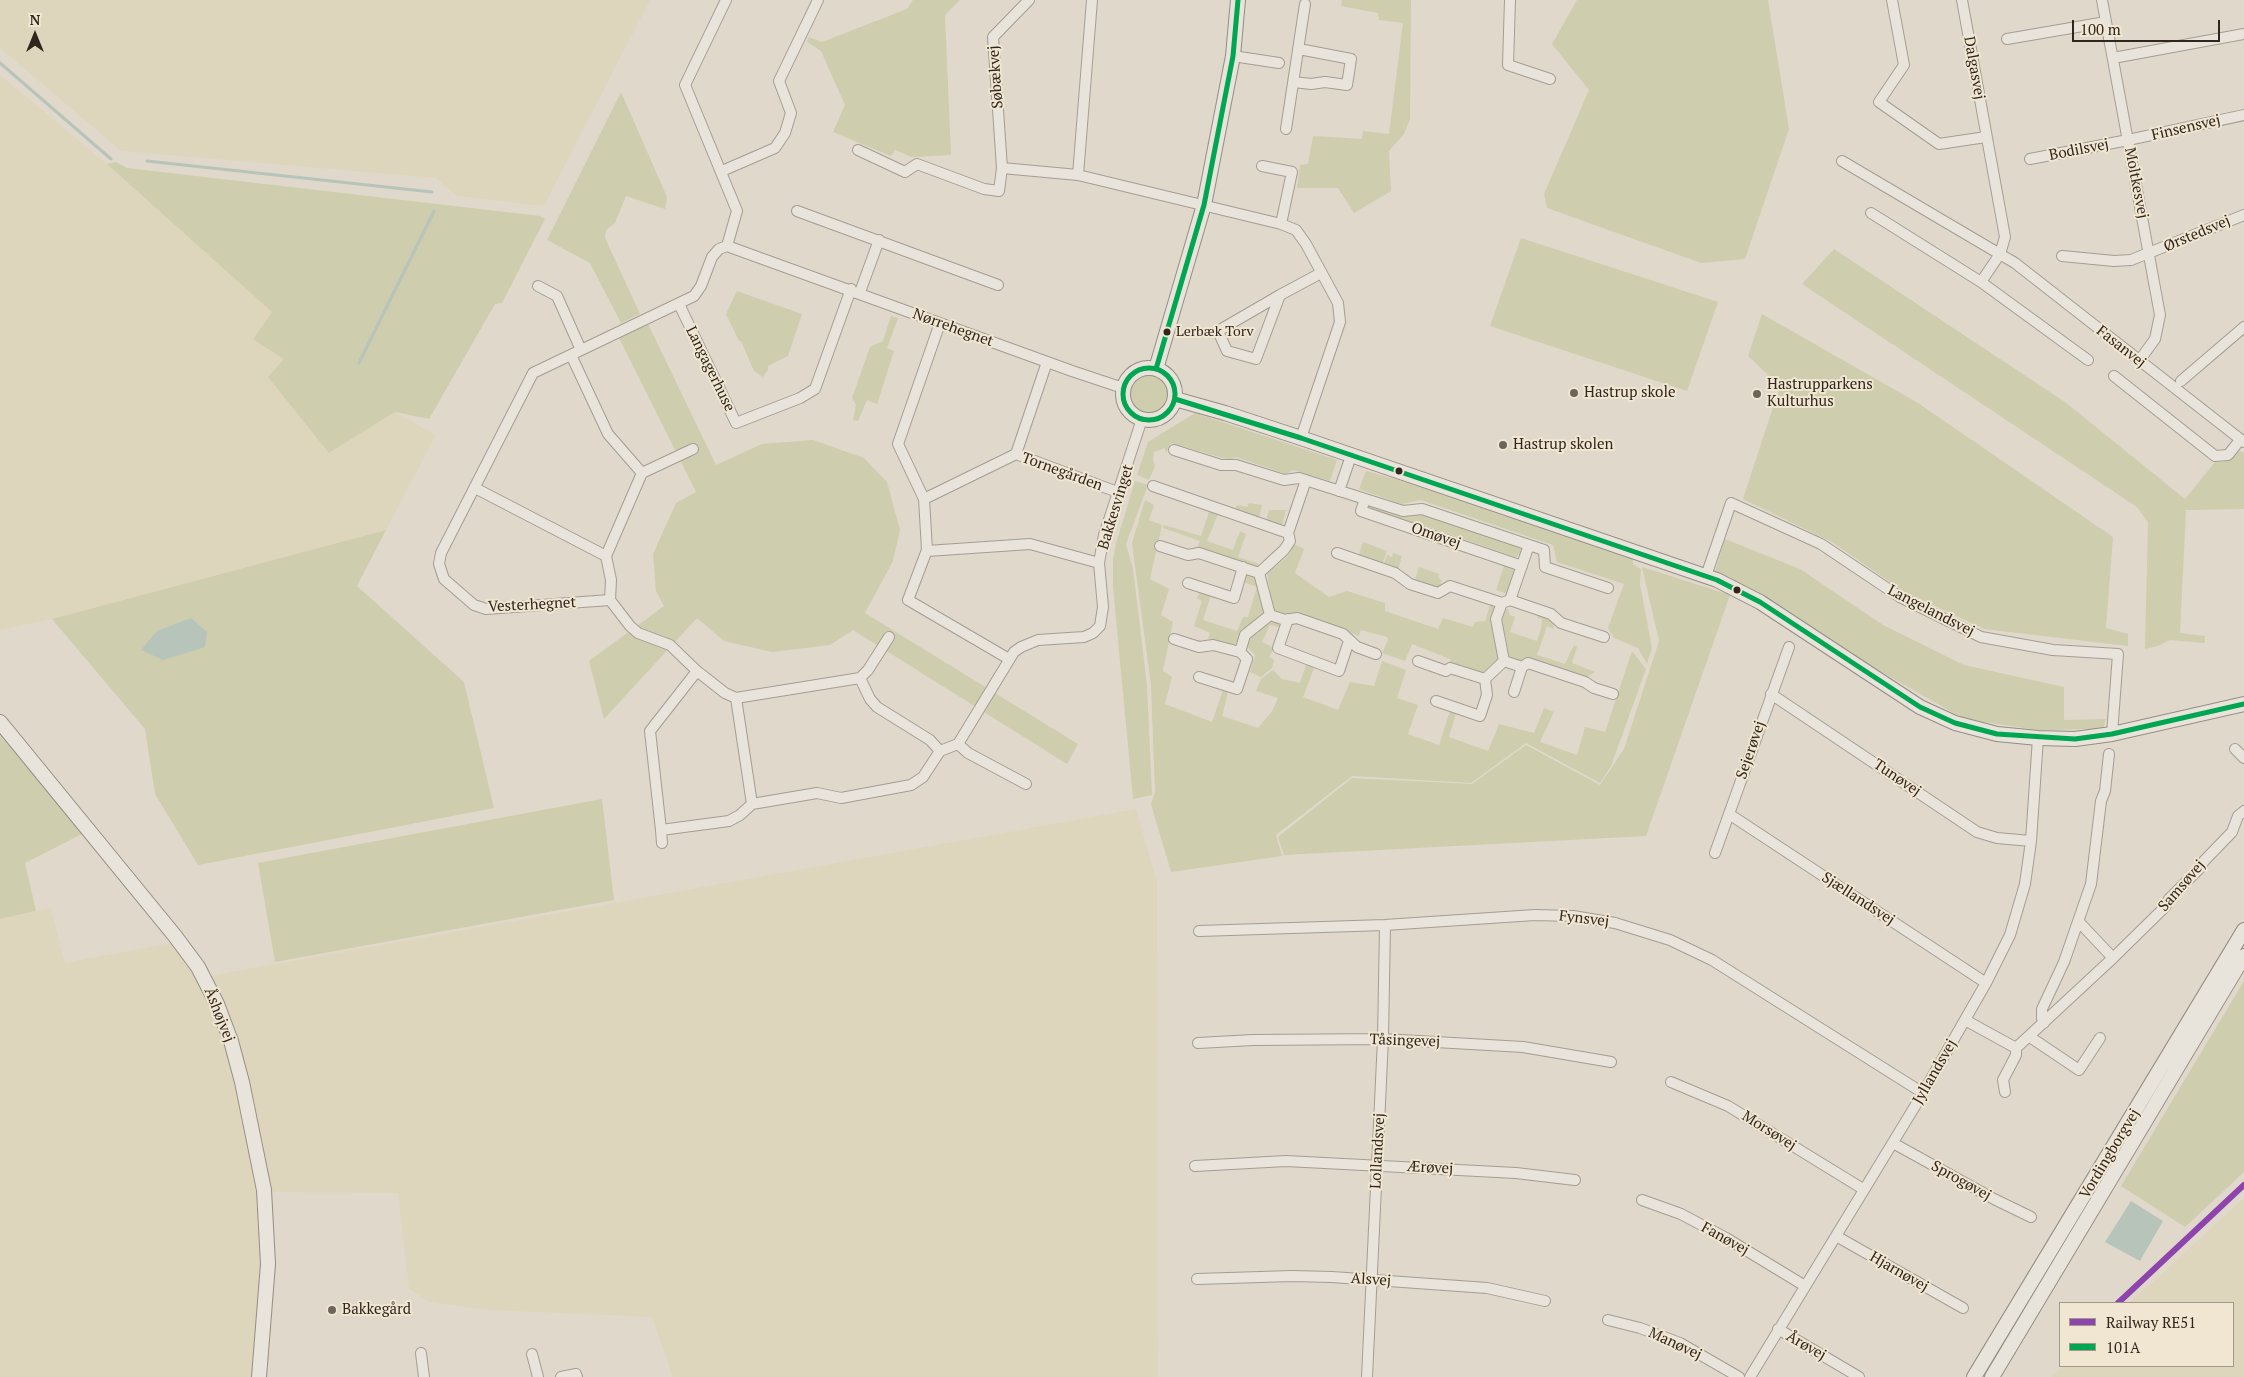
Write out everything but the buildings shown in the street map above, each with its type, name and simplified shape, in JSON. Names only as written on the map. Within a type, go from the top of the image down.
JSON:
[{"type":"street","points":[[726,0],[685,85],[738,211],[727,246]]},
{"type":"street","points":[[722,171],[775,148],[785,133],[791,114],[778,81],[818,0]]},
{"type":"street","name":"Søbækvej","points":[[858,150],[905,172],[917,164],[984,189],[999,191],[1002,168],[993,38],[1029,0]]},
{"type":"street","points":[[1078,175],[1092,0]]},
{"type":"street","points":[[1156,369],[1204,205],[1233,56],[1238,0]]},
{"type":"street","points":[[1510,0],[1508,65],[1550,79]]},
{"type":"street","points":[[1892,0],[1904,65],[1879,102],[1939,144],[1986,137]]},
{"type":"street","name":"Dalgasvej","points":[[1962,0],[2005,237],[2000,254]]},
{"type":"street","name":"Moltkesvej","points":[[2102,0],[2160,315],[2155,339],[2139,361]]},
{"type":"street","points":[[1286,129],[1305,4]]},
{"type":"street","points":[[2007,39],[2106,22]]},
{"type":"street","points":[[2113,58],[2244,34]]},
{"type":"street","points":[[1294,82],[1347,84],[1350,59],[1326,56],[1315,51],[1299,49]]},
{"type":"street","points":[[1233,56],[1278,63]]},
{"type":"street","name":"Finsensvej","points":[[2128,140],[2244,115]]},
{"type":"street","name":"Bodilsvej","points":[[2030,159],[2128,140]]},
{"type":"street","name":"Fasanvej","points":[[1842,161],[2000,254],[2040,282],[2242,441],[2228,455],[2215,456],[2114,376]]},
{"type":"street","points":[[1262,166],[1292,172],[1281,224]]},
{"type":"street","points":[[1002,168],[1078,175],[1281,224],[1296,230],[1306,244],[1338,303],[1340,322],[1301,438]]},
{"type":"street","points":[[797,211],[998,285]]},
{"type":"street","name":"Fasanvej","points":[[1871,213],[1981,282],[2088,360]]},
{"type":"street","name":"Ørstedsvej","points":[[2062,256],[2123,262],[2150,254],[2244,215]]},
{"type":"street","points":[[855,291],[879,240]]},
{"type":"street","name":"Nørrehegnet","points":[[727,246],[1124,388]]},
{"type":"street","name":"Vesterhegnet","points":[[610,600],[486,609],[474,605],[444,579],[440,564],[440,553],[533,372],[694,296],[701,286],[712,257],[719,249],[727,246]]},
{"type":"street","points":[[1981,282],[2000,254]]},
{"type":"street","points":[[1280,295],[1256,359],[1227,351],[1218,331],[1280,295],[1321,273]]},
{"type":"street","points":[[538,286],[556,296],[581,350]]},
{"type":"street","name":"Langagerhuse","points":[[679,304],[736,424],[800,398],[815,389],[855,291]]},
{"type":"street","points":[[940,323],[898,444],[924,499],[927,551],[908,600],[1008,659]]},
{"type":"street","points":[[2181,381],[2244,327]]},
{"type":"street","points":[[571,355],[608,434],[642,473]]},
{"type":"street","points":[[1016,454],[1047,362]]},
{"type":"street","points":[[1144,368],[1156,369],[1164,372],[1171,379],[1175,389],[1175,399],[1171,408],[1164,416],[1154,420],[1142,419],[1134,416],[1127,408],[1123,399],[1124,388],[1127,379],[1134,372],[1144,368]]},
{"type":"street","points":[[1175,399],[1301,438],[1706,576],[1760,602],[1920,707],[1955,723],[1997,734],[2075,739],[2112,734],[2244,704]]},
{"type":"street","name":"Bakkesvinget","points":[[958,744],[1008,659],[1021,647],[1030,643],[1084,637],[1093,633],[1100,626],[1103,606],[1099,564],[1104,535],[1120,493],[1142,419]]},
{"type":"street","points":[[693,449],[642,473],[606,556],[610,580],[610,600],[630,626],[638,633],[670,645],[697,671],[725,693],[736,698],[860,678],[868,670],[889,637]]},
{"type":"street","name":"Omøvej","points":[[1174,450],[1221,465],[1236,465],[1284,480],[1299,478],[1403,511],[1422,509],[1544,550],[1545,567],[1608,588]]},
{"type":"street","name":"Tornegården","points":[[924,499],[1016,454],[1120,493]]},
{"type":"street","points":[[1339,491],[1351,456]]},
{"type":"street","points":[[1259,573],[1284,550],[1290,541],[1288,533],[1306,480]]},
{"type":"street","points":[[1153,486],[1288,533]]},
{"type":"street","points":[[475,488],[606,556]]},
{"type":"street","name":"Omøvej","points":[[1365,499],[1361,511],[1522,566]]},
{"type":"street","name":"Langelandsvej","points":[[1706,576],[1731,503],[1821,544],[1900,597],[1981,637],[2053,650],[2118,654],[2112,734]]},
{"type":"street","points":[[927,551],[1030,544],[1099,564]]},
{"type":"street","points":[[1504,661],[1496,619],[1522,566],[1529,545]]},
{"type":"street","points":[[1160,546],[1188,555],[1199,553],[1259,573]]},
{"type":"street","points":[[1337,553],[1395,573],[1410,584],[1438,593],[1450,586],[1551,614],[1561,624],[1604,637]]},
{"type":"street","points":[[1188,583],[1234,598],[1243,567]]},
{"type":"street","points":[[1259,573],[1270,615]]},
{"type":"street","points":[[1270,615],[1288,619],[1298,618],[1343,634],[1357,648],[1376,654]]},
{"type":"street","points":[[1240,652],[1245,636],[1270,615]]},
{"type":"street","points":[[1288,619],[1278,648],[1339,670],[1349,641]]},
{"type":"street","points":[[1174,639],[1199,647],[1213,645],[1240,652],[1248,658],[1237,689],[1199,677]]},
{"type":"street","name":"Sejerøvej","points":[[1715,853],[1789,648]]},
{"type":"street","points":[[1418,661],[1446,670],[1450,668],[1484,679]]},
{"type":"street","points":[[1504,661],[1522,667]]},
{"type":"street","points":[[1484,679],[1504,661]]},
{"type":"street","points":[[1514,692],[1522,667],[1528,663],[1585,682],[1594,688],[1613,694]]},
{"type":"street","points":[[662,843],[650,731],[697,671]]},
{"type":"street","points":[[860,678],[870,699],[877,707],[930,740],[940,751]]},
{"type":"street","points":[[1436,701],[1480,716],[1487,695],[1484,679]]},
{"type":"street","name":"Tunøvej","points":[[1771,694],[1977,832],[1997,838],[2031,841]]},
{"type":"street","points":[[736,698],[752,804]]},
{"type":"street","name":"Åshøjvej","points":[[0,722],[175,936],[198,967],[217,1004],[231,1041],[242,1082],[264,1190],[268,1264],[259,1377]]},
{"type":"street","name":"Jyllandsvej","points":[[1750,1377],[1923,1093],[1986,984],[2010,935],[2024,884],[2031,841],[2038,738]]},
{"type":"street","points":[[661,830],[729,821],[740,815],[752,804],[817,793],[841,798],[911,785],[923,777],[940,751],[958,744],[968,753],[1026,784]]},
{"type":"street","points":[[2235,749],[2244,758]]},
{"type":"street","points":[[2044,1023],[2042,1009],[2064,962],[2091,884],[2109,754]]},
{"type":"street","name":"Samsøvej","points":[[2016,1048],[2030,1037],[2165,907],[2169,900],[2232,832],[2238,816],[2244,811]]},
{"type":"street","name":"Sjællandsvej","points":[[1729,814],[1986,984]]},
{"type":"street","name":"Fynsvej","points":[[1199,931],[1385,925],[1535,915],[1573,916],[1624,926],[1670,940],[1712,960],[1923,1093]]},
{"type":"street","points":[[2079,922],[2113,958]]},
{"type":"street","name":"Lollandsvej","points":[[1367,1377],[1370,1280],[1378,1165],[1385,925]]},
{"type":"street","name":"Vordingborgvej","points":[[1974,1377],[2244,930]]},
{"type":"street","name":"Vordingborgvej","points":[[1992,1377],[2244,956]]},
{"type":"street","points":[[1965,1020],[2016,1048],[2016,1055],[2003,1080],[2005,1092]]},
{"type":"street","points":[[2030,1037],[2079,1070],[2100,1038]]},
{"type":"street","name":"Tåsingevej","points":[[1198,1043],[1253,1040],[1383,1039],[1524,1047],[1611,1062]]},
{"type":"street","name":"Morsøvej","points":[[1671,1082],[1728,1106],[1863,1189]]},
{"type":"street","name":"Sprogøvej","points":[[1893,1142],[1994,1199],[2031,1217]]},
{"type":"street","name":"Ærøvej","points":[[1195,1166],[1286,1161],[1516,1173],[1575,1180]]},
{"type":"street","name":"Fanøvej","points":[[1642,1200],[1681,1214],[1726,1238],[1805,1286]]},
{"type":"street","name":"Hjarnøvej","points":[[1836,1236],[1963,1308]]},
{"type":"street","name":"Alsvej","points":[[1197,1278],[1292,1276],[1370,1280],[1487,1288],[1544,1301]]},
{"type":"street","name":"Manøvej","points":[[1608,1320],[1640,1328],[1680,1343],[1739,1377]]},
{"type":"street","name":"Årøvej","points":[[1778,1329],[1859,1377]]},
{"type":"street","points":[[421,1353],[424,1377]]},
{"type":"street","points":[[532,1354],[538,1377]]},
{"type":"street","points":[[561,1377],[576,1374],[577,1377]]},
{"type":"shaded area","points":[[0,0],[650,0],[544,206],[457,196],[436,178],[121,151],[0,48]]},
{"type":"shaded area","points":[[0,75],[107,164],[273,312],[284,359],[329,453],[395,412],[436,435],[386,530],[52,619],[0,630]]},
{"type":"shaded area","points":[[191,618],[207,632],[205,647],[163,660],[141,650],[157,631]]},
{"type":"shaded area","points":[[1136,809],[1157,882],[1158,1377],[673,1377],[652,1317],[487,1310],[430,1302],[409,1289],[398,1193],[268,1192],[264,1152],[239,1044],[209,976]]},
{"type":"shaded area","points":[[51,908],[65,963],[171,943],[194,972],[213,1005],[226,1041],[257,1192],[262,1252],[252,1377],[0,1377],[0,919]]},
{"type":"shaded area","points":[[2244,1198],[2244,1377],[2051,1377],[2062,1367],[2234,1367],[2234,1302],[2131,1302]]},
{"type":"shaded area","points":[[2131,1201],[2163,1221],[2140,1261],[2105,1242]]},
{"type":"green space","points":[[913,0],[960,0],[945,15],[951,155],[912,157],[895,150],[891,156],[833,132],[845,105],[821,51],[807,42],[809,37],[822,42],[907,9]]},
{"type":"green space","points":[[1342,0],[1411,0],[1410,119],[1404,134],[1389,151],[1391,191],[1354,213],[1338,188],[1297,188],[1300,165],[1308,164],[1313,136],[1362,139],[1363,131],[1389,134],[1403,23],[1379,20],[1378,13],[1341,6]]},
{"type":"green space","points":[[1577,0],[1768,0],[1789,129],[1745,259],[1701,263],[1547,208],[1544,194],[1589,90],[1552,44]]},
{"type":"green space","points":[[621,92],[667,197],[665,209],[626,196],[615,223],[606,230],[605,238],[640,314],[621,323],[590,263],[547,240]]},
{"type":"green space","points":[[116,162],[127,168],[540,216],[545,219],[502,303],[495,304],[429,419],[395,412],[329,453],[268,377],[284,359],[253,339],[272,312],[107,164]]},
{"type":"green space","points":[[1521,238],[1718,302],[1687,391],[1490,326]]},
{"type":"green space","points":[[1834,249],[2065,402],[2185,499],[2215,462],[2224,462],[2239,451],[2244,453],[2244,509],[2186,510],[2180,633],[2205,636],[2205,643],[2170,640],[2158,646],[2145,649],[2148,522],[2137,507],[1802,284]]},
{"type":"green space","points":[[737,291],[802,314],[788,356],[768,366],[768,370],[763,377],[754,371],[741,341],[739,341],[726,314]]},
{"type":"green space","points":[[1762,314],[1918,403],[2113,537],[2106,628],[2128,634],[2128,646],[1984,629],[1903,591],[1832,542],[1743,499],[1780,386],[1748,356]]},
{"type":"green space","points":[[891,316],[898,318],[887,348],[894,351],[877,404],[867,400],[858,421],[853,420],[856,405],[852,398],[870,347],[883,341]]},
{"type":"green space","points":[[648,324],[716,465],[762,444],[813,440],[864,458],[887,482],[900,530],[893,561],[865,613],[1078,744],[1067,764],[853,630],[830,645],[772,652],[724,641],[697,618],[604,719],[589,661],[664,606],[656,591],[653,554],[676,503],[696,492],[619,338]]},
{"type":"green space","points":[[1150,375],[1163,381],[1169,394],[1163,407],[1150,413],[1137,407],[1131,394],[1137,381]]},
{"type":"green space","points":[[1195,413],[1337,460],[1330,481],[1293,470],[1286,474],[1236,457],[1230,460],[1171,443],[1166,453],[1165,448],[1154,452],[1153,460],[1155,466],[1149,480],[1137,475],[1148,442]]},
{"type":"green space","points":[[1366,471],[1413,484],[1633,559],[1633,564],[1641,569],[1640,584],[1652,648],[1647,664],[1638,648],[1614,638],[1608,628],[1624,584],[1557,562],[1553,545],[1421,500],[1401,504],[1359,489]]},
{"type":"green space","points":[[1135,481],[1148,485],[1126,544],[1133,569],[1147,685],[1152,795],[1133,799],[1113,587],[1113,560],[1116,543]]},
{"type":"green space","points":[[1145,500],[1154,505],[1149,520],[1162,525],[1150,579],[1169,589],[1161,615],[1173,622],[1163,671],[1172,677],[1165,704],[1212,722],[1223,690],[1228,692],[1222,716],[1258,728],[1272,711],[1278,698],[1256,691],[1261,679],[1273,670],[1282,679],[1300,683],[1307,662],[1315,666],[1303,697],[1338,710],[1350,682],[1374,686],[1382,661],[1406,670],[1397,698],[1418,705],[1408,734],[1439,745],[1450,711],[1456,713],[1449,737],[1488,751],[1499,724],[1534,733],[1544,708],[1554,712],[1540,742],[1577,755],[1585,727],[1605,732],[1632,651],[1646,669],[1611,766],[1600,783],[1526,743],[1471,783],[1352,776],[1276,835],[1282,856],[1171,872],[1151,804],[1155,792],[1151,685],[1132,543]]},
{"type":"green space","points":[[1249,503],[1262,505],[1259,518],[1235,510],[1237,505],[1247,507]]},
{"type":"green space","points":[[1369,505],[1400,515],[1419,513],[1519,546],[1522,549],[1521,554],[1516,557],[1417,523],[1414,525],[1368,509]]},
{"type":"green space","points":[[1210,509],[1219,512],[1207,541],[1233,550],[1240,531],[1246,534],[1238,557],[1259,564],[1257,566],[1196,549],[1200,541],[1163,528],[1164,525],[1201,536]]},
{"type":"green space","points":[[1269,510],[1286,510],[1282,525],[1266,520]]},
{"type":"green space","points":[[386,530],[357,586],[464,682],[494,808],[198,865],[155,794],[145,729],[52,619]]},
{"type":"green space","points":[[1725,539],[1800,569],[1883,625],[1964,665],[2064,687],[2064,720],[2106,719],[2103,729],[2038,730],[1964,719],[1866,663],[1715,572]]},
{"type":"green space","points":[[1363,542],[1387,551],[1382,565],[1358,557]]},
{"type":"green space","points":[[1294,544],[1304,549],[1295,573],[1329,597],[1347,591],[1385,603],[1385,611],[1438,629],[1443,618],[1473,627],[1475,622],[1485,621],[1491,602],[1502,604],[1495,623],[1500,660],[1482,675],[1450,664],[1450,659],[1412,644],[1405,661],[1382,653],[1388,640],[1387,637],[1361,630],[1359,636],[1297,612],[1285,614],[1273,610],[1267,574],[1288,556]]},
{"type":"green space","points":[[1393,553],[1402,556],[1398,570],[1384,564],[1387,555],[1392,557]]},
{"type":"green space","points":[[1505,563],[1513,566],[1515,569],[1508,594],[1496,590]]},
{"type":"green space","points":[[1419,567],[1439,574],[1438,578],[1442,580],[1439,588],[1436,589],[1416,582],[1415,579]]},
{"type":"green space","points":[[1642,567],[1730,595],[1646,836],[1284,855],[1278,837],[1352,778],[1472,784],[1526,745],[1600,785],[1624,749],[1659,641]]},
{"type":"green space","points":[[1245,570],[1257,575],[1264,612],[1240,640],[1231,646],[1208,638],[1210,633],[1194,626],[1202,601],[1197,598],[1200,592],[1211,595],[1203,620],[1237,631],[1243,617],[1248,617],[1257,587],[1241,581]]},
{"type":"green space","points":[[1506,609],[1508,609],[1510,615],[1515,617],[1510,632],[1537,641],[1542,619],[1537,618],[1539,613],[1550,617],[1554,623],[1553,629],[1547,626],[1537,655],[1565,664],[1574,645],[1577,647],[1572,663],[1595,672],[1587,677],[1532,659],[1517,661],[1509,656],[1502,620]]},
{"type":"green space","points":[[1271,619],[1282,624],[1283,628],[1270,625],[1262,642],[1274,648],[1269,657],[1274,660],[1272,668],[1261,677],[1250,672],[1255,655],[1247,647],[1251,635]]},
{"type":"green space","points":[[0,736],[84,833],[25,863],[36,911],[0,919]]},
{"type":"green space","points":[[602,799],[614,900],[275,962],[258,863]]},
{"type":"green space","points":[[2244,981],[2244,1172],[2185,1227],[2121,1186]]},
{"type":"waterway","points":[[0,63],[111,159]]},
{"type":"waterway","points":[[147,161],[432,192]]},
{"type":"waterway","points":[[359,363],[434,211]]},
{"type":"rail line","name":"RE51","points":[[2119,1302],[2244,1185]]},
{"type":"transit line","name":"101A","points":[[1156,369],[1204,205],[1233,56],[1238,0]]},
{"type":"transit line","name":"101A","points":[[1144,368],[1154,368],[1163,372],[1171,380],[1175,394],[1171,408],[1163,416],[1154,420],[1144,420],[1135,416],[1127,408],[1123,399],[1123,389],[1127,380],[1135,372],[1144,368]]},
{"type":"transit line","name":"101A","points":[[1175,399],[1301,438],[1717,580],[1760,602],[1920,707],[1955,723],[1997,734],[2075,739],[2112,734],[2244,704]]},
{"type":"place","name":"Lerbæk Torv","points":[[1167,332]]},
{"type":"place","name":"Hastrup skole","points":[[1574,393]]},
{"type":"place","name":"Hastrupparkens Kulturhus","points":[[1757,394]]},
{"type":"place","name":"Hastrup skolen","points":[[1503,445]]},
{"type":"place","name":"Bakkegård","points":[[332,1310]]}]
